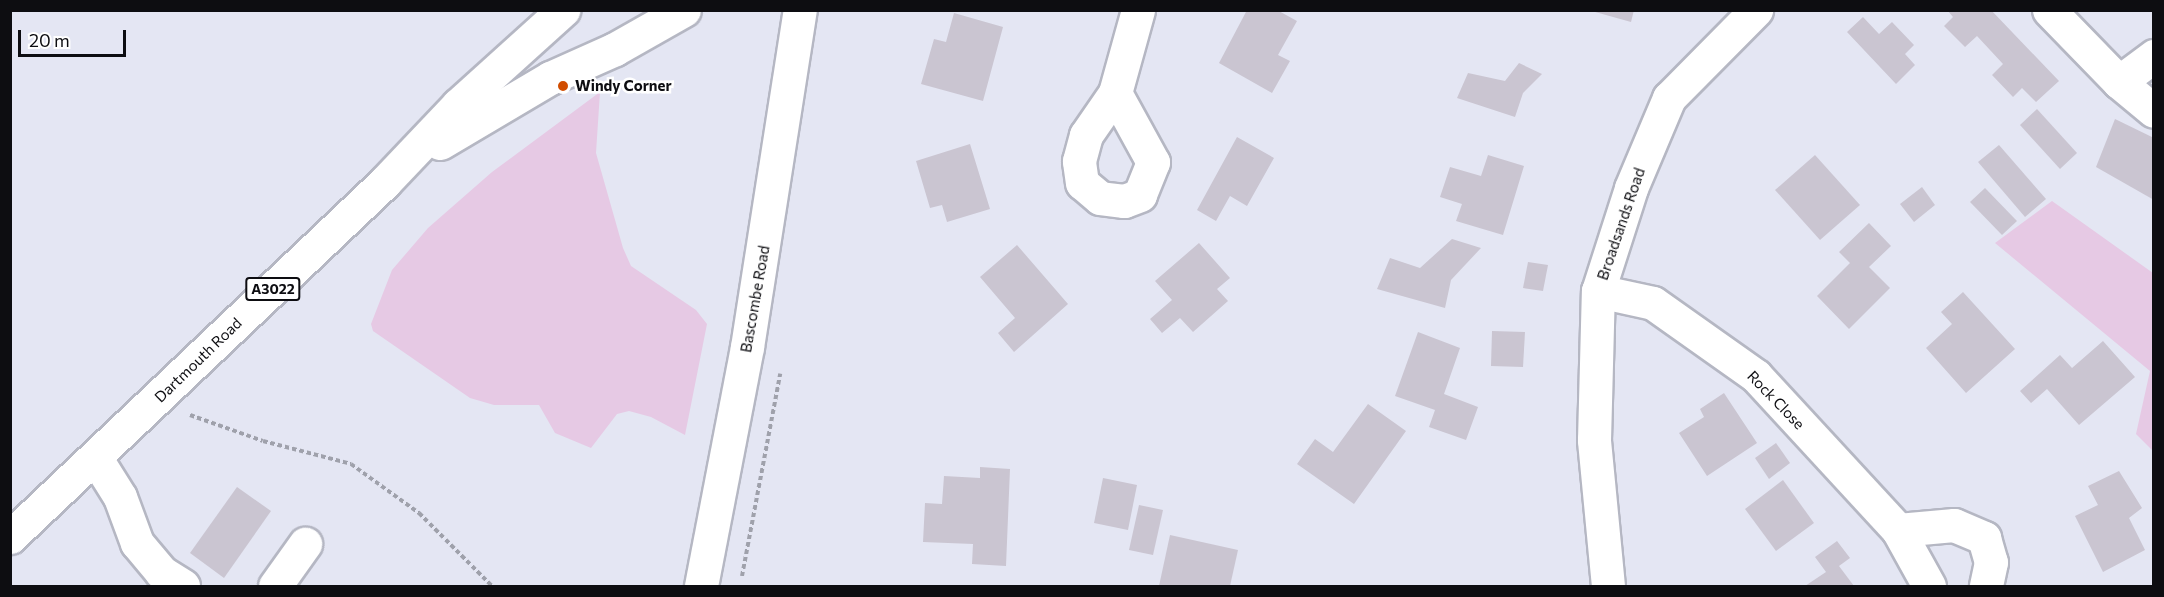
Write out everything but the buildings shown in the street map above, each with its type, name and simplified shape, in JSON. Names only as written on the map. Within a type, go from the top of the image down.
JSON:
[{"type":"street","name":"Dartmouth Road","points":[[10,537],[385,182],[458,105],[563,10]]},
{"type":"street","name":"Dartmouth Road","points":[[385,182],[470,122],[684,10]]},
{"type":"street","name":"Bascombe Road","points":[[701,586],[747,347],[800,10]]},
{"type":"street","points":[[1115,93],[1138,10]]},
{"type":"street","name":"Broadsands Road","points":[[1608,586],[1594,440],[1598,291],[1631,188],[1669,98],[1756,10]]},
{"type":"street","points":[[2049,10],[2119,82],[2154,111]]},
{"type":"street","points":[[2119,82],[2154,56]]},
{"type":"street","name":"Rock Close","points":[[1598,291],[1653,303],[1756,376],[1898,530],[1929,586]]},
{"type":"street","points":[[95,457],[120,497],[137,543],[161,572],[183,586]]},
{"type":"street","points":[[1898,530],[1954,525],[1984,538],[1991,562],[1986,586]]},
{"type":"street","points":[[275,586],[305,544]]},
{"type":"path","points":[[161,396],[196,419],[351,464],[419,513],[492,586]]},
{"type":"shaded area","points":[[600,92],[596,153],[623,248],[631,266],[696,310],[707,324],[685,435],[651,417],[629,411],[617,414],[591,448],[555,433],[539,405],[494,405],[470,398],[373,331],[371,324],[392,270],[428,228],[492,172]]},
{"type":"shaded area","points":[[2052,201],[2153,273],[2153,451],[2136,434],[2150,371],[1995,243]]},
{"type":"place","name":"Windy Corner","points":[[563,86]]}]
